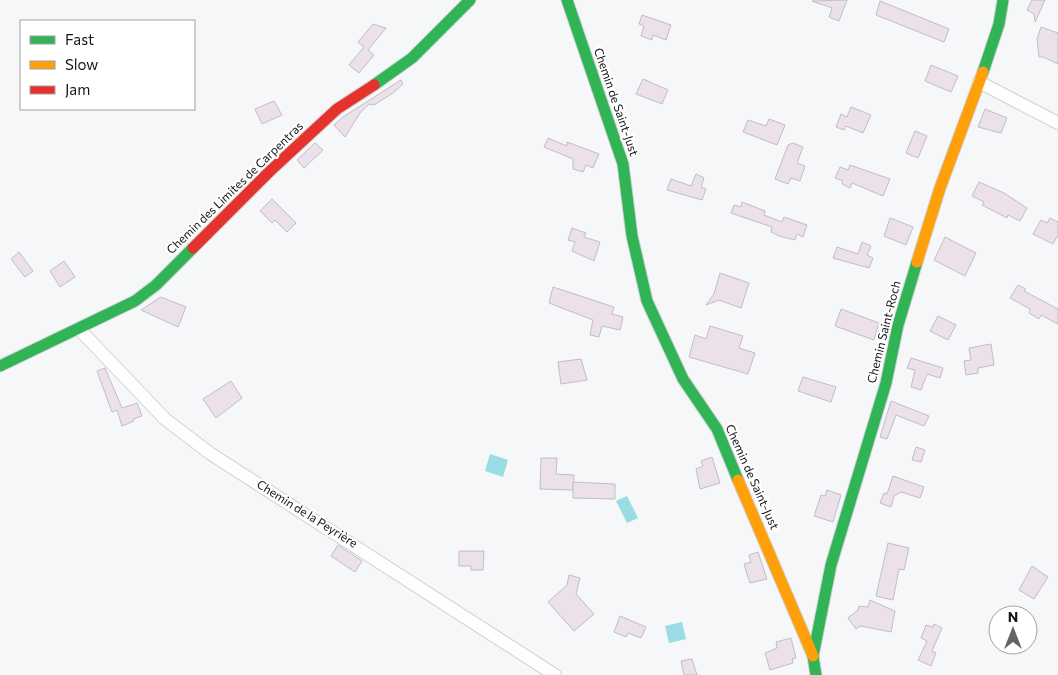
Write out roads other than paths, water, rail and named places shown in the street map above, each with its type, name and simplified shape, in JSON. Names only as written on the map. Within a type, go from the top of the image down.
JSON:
[{"type":"street","name":"Chemin des Limites de Carpentras","points":[[0,366],[135,301],[156,285],[270,171],[337,109],[398,69],[470,0]]},
{"type":"street","name":"Chemin de Saint-Just","points":[[567,0],[623,164],[632,236],[647,301],[682,379],[717,429],[812,656]]},
{"type":"street","name":"Chemin Saint-Roch","points":[[816,675],[812,656],[830,565],[886,383],[898,325],[940,188],[956,150],[999,24],[1003,0]]},
{"type":"street","points":[[979,82],[1058,122]]},
{"type":"street","name":"Chemin de la Peyrière","points":[[79,329],[166,419],[211,454],[555,675]]},
{"type":"water","points":[[490,454],[508,460],[503,477],[485,471]]},
{"type":"water","points":[[627,496],[638,518],[627,523],[616,501]]},
{"type":"water","points":[[682,622],[686,639],[669,643],[665,626]]}]
